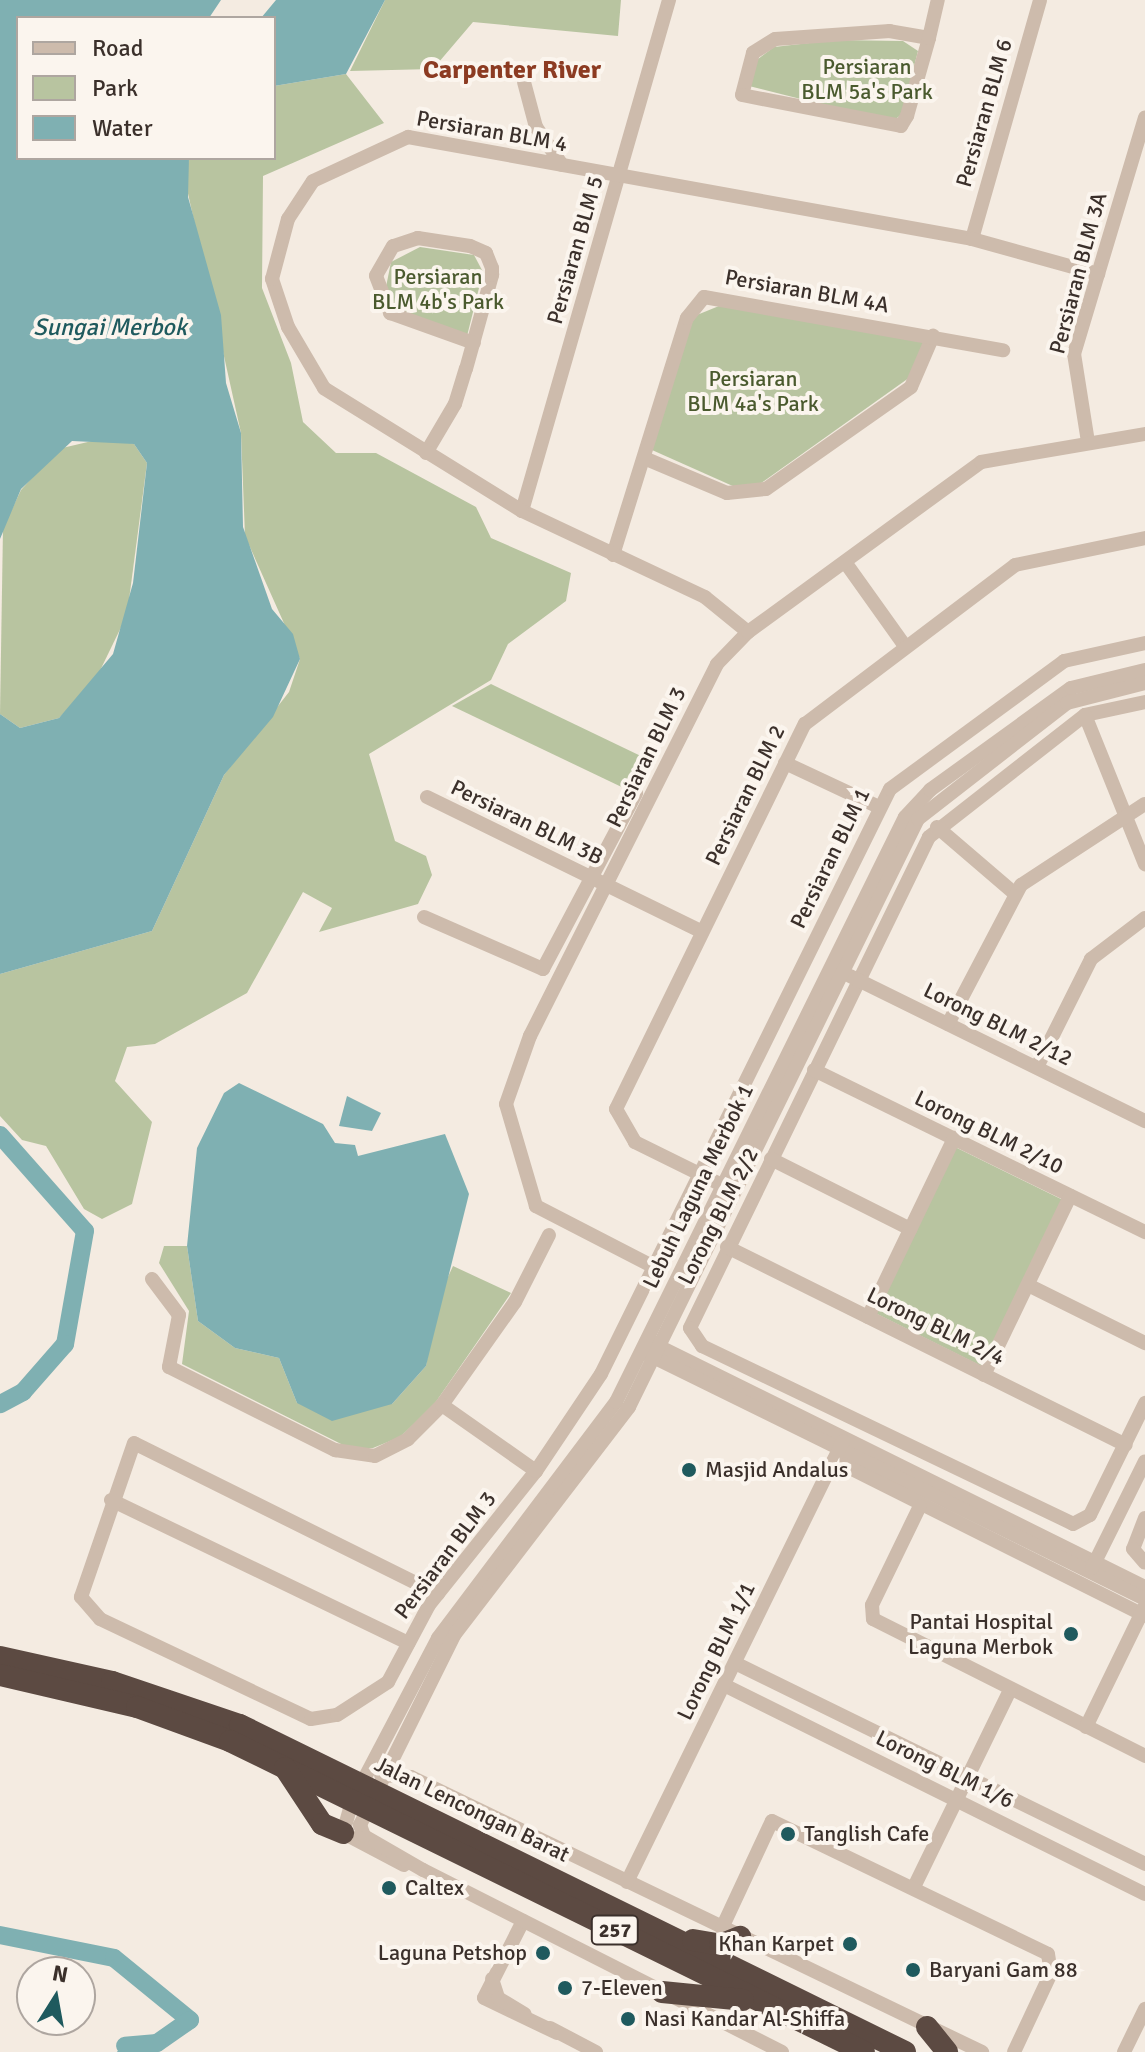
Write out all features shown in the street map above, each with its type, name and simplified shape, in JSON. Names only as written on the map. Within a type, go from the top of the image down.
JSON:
[{"type":"highway","name":"Jalan Lencongan Barat","points":[[0,1657],[190,1726],[285,1768],[367,1791],[767,2006],[864,2052]]},
{"type":"highway","name":"Jalan Lencongan Barat","points":[[0,1675],[50,1676],[198,1708],[905,2052]]},
{"type":"highway","points":[[285,1768],[322,1824],[343,1833]]},
{"type":"highway","points":[[672,1937],[709,1945],[731,1932]]},
{"type":"highway","points":[[662,1992],[767,2006]]},
{"type":"highway","points":[[927,2027],[947,2052]]},
{"type":"street","name":"Persiaran BLM 5","points":[[522,511],[669,0]]},
{"type":"street","points":[[929,38],[876,31],[775,39],[753,53],[742,95],[901,126],[929,38],[938,0]]},
{"type":"street","name":"Persiaran BLM 6","points":[[972,239],[1040,0]]},
{"type":"street","points":[[524,82],[536,127],[562,165]]},
{"type":"street","name":"Persiaran BLM 3A","points":[[1088,442],[1074,354],[1145,117]]},
{"type":"street","name":"Persiaran BLM 4","points":[[748,632],[705,597],[522,511],[335,397],[306,363],[272,279],[297,200],[326,170],[399,138],[972,239],[1098,274]]},
{"type":"street","points":[[426,453],[455,404],[474,343],[492,275],[486,253],[418,238],[386,253],[376,276],[390,313],[474,343]]},
{"type":"street","name":"Persiaran BLM 4A","points":[[613,555],[687,318],[704,297],[1003,350]]},
{"type":"street","points":[[644,458],[727,493],[766,489],[911,387],[933,336]]},
{"type":"street","name":"Persiaran BLM 3","points":[[654,1267],[540,1211],[506,1113],[517,1065],[713,671],[748,632],[981,462],[1145,434]]},
{"type":"street","name":"Persiaran BLM 2","points":[[727,1188],[635,1142],[616,1114],[785,763],[811,717],[1023,561],[1145,538]]},
{"type":"street","points":[[845,562],[905,646]]},
{"type":"street","name":"Persiaran BLM 1","points":[[699,1174],[879,807],[895,783],[1064,661],[1145,643]]},
{"type":"street","name":"Lebuh Laguna Merbok 1","points":[[367,1791],[455,1634],[622,1417],[649,1349],[920,799],[1071,688],[1145,670]]},
{"type":"street","name":"Lebuh Laguna Merbok 1","points":[[836,970],[924,812],[1080,695],[1145,683]]},
{"type":"street","name":"Lorong BLM 2/2","points":[[1145,702],[1085,715],[937,827],[858,980],[690,1323],[702,1346],[1073,1524],[1086,1521],[1145,1403]]},
{"type":"street","points":[[1085,715],[1145,864]]},
{"type":"street","points":[[785,763],[879,807]]},
{"type":"street","points":[[424,917],[543,969],[636,793]]},
{"type":"street","name":"Persiaran BLM 3B","points":[[427,797],[702,932]]},
{"type":"street","points":[[948,1024],[1014,893],[1124,812],[1145,804]]},
{"type":"street","points":[[937,827],[1014,893]]},
{"type":"street","points":[[1037,1067],[1091,959],[1145,918]]},
{"type":"street","name":"Lorong BLM 2/12","points":[[836,970],[1145,1121]]},
{"type":"street","name":"Lorong BLM 2/10","points":[[814,1070],[1145,1232]]},
{"type":"street","points":[[868,1317],[954,1138]]},
{"type":"street","points":[[771,1159],[910,1229]]},
{"type":"street","name":"Persiaran BLM 3","points":[[438,1594],[140,1445],[127,1447],[83,1604],[141,1639],[317,1720],[384,1686],[438,1594],[536,1471],[601,1374],[699,1174]]},
{"type":"street","points":[[984,1375],[1070,1196]]},
{"type":"street","points":[[152,1279],[179,1315],[169,1367],[335,1450],[384,1453],[442,1405],[515,1302],[549,1235]]},
{"type":"street","name":"Lorong BLM 2/4","points":[[727,1247],[1125,1445]]},
{"type":"street","points":[[1028,1285],[1145,1343]]},
{"type":"street","points":[[649,1349],[839,1449],[1093,1567],[1145,1587]]},
{"type":"street","name":"Lebuh Laguna Merbok 1","points":[[367,1791],[438,1638],[612,1409],[649,1349]]},
{"type":"street","points":[[442,1405],[536,1471]]},
{"type":"street","points":[[839,1449],[863,1479],[1144,1612],[1086,1727]]},
{"type":"street","name":"Lorong BLM 1/1","points":[[627,1882],[839,1449]]},
{"type":"street","points":[[1093,1567],[1145,1461]]},
{"type":"street","points":[[822,1484],[863,1479]]},
{"type":"street","points":[[111,1500],[408,1643]]},
{"type":"street","points":[[920,1506],[871,1615],[1010,1690],[1145,1756]]},
{"type":"street","points":[[1145,1518],[1133,1549],[1145,1563]]},
{"type":"street","points":[[1093,1567],[1145,1599]]},
{"type":"street","name":"Lorong BLM 1/6","points":[[735,1663],[1145,1864]]},
{"type":"street","name":"Lorong BLM 1/6","points":[[724,1685],[1145,1894]]},
{"type":"street","points":[[914,1887],[1010,1690]]},
{"type":"street","points":[[391,1753],[411,1777],[982,2052]]},
{"type":"street","points":[[411,1777],[367,1791],[343,1833],[423,1870],[782,2052]]},
{"type":"street","points":[[367,1791],[364,1836],[423,1870]]},
{"type":"street","points":[[731,1932],[772,1821],[914,1887],[1051,1957],[1051,1973],[1014,2052]]},
{"type":"street","points":[[523,1921],[492,1979],[498,1998],[596,2052]]},
{"type":"street","points":[[1124,2052],[1145,2009]]},
{"type":"street","points":[[559,2052],[562,2036]]},
{"type":"green space","points":[[385,0],[621,0],[618,36],[473,22],[433,69],[350,71]]},
{"type":"green space","name":"Persiaran BLM 5a's Park","points":[[836,40],[903,41],[918,51],[902,114],[892,122],[749,86],[758,59],[774,47]]},
{"type":"green space","points":[[346,74],[384,123],[263,176],[262,288],[291,363],[303,422],[336,453],[376,453],[476,507],[491,538],[571,573],[566,601],[508,644],[491,680],[369,754],[395,841],[426,856],[432,875],[418,904],[319,932],[332,908],[303,892],[247,993],[155,1044],[127,1047],[115,1081],[152,1122],[132,1204],[102,1219],[84,1209],[46,1146],[22,1140],[0,1116],[0,974],[152,931],[224,775],[289,692],[300,659],[245,536],[241,433],[185,180],[189,160],[276,160],[276,86]]},
{"type":"green space","name":"Persiaran BLM 4b's Park","points":[[420,247],[474,255],[483,272],[467,336],[401,317],[386,287],[391,262]]},
{"type":"green space","name":"Persiaran BLM 4a's Park","points":[[719,306],[926,340],[913,375],[757,486],[735,487],[652,450],[692,317]]},
{"type":"green space","points":[[109,437],[134,444],[147,463],[127,615],[93,685],[59,718],[20,728],[0,714],[3,528],[21,490],[58,449]]},
{"type":"green space","points":[[491,684],[645,758],[630,791],[452,706]]},
{"type":"green space","points":[[955,1147],[1063,1200],[983,1367],[875,1313]]},
{"type":"green space","points":[[164,1246],[187,1246],[198,1321],[235,1348],[279,1358],[297,1403],[392,1404],[426,1366],[436,1303],[453,1266],[511,1293],[433,1406],[400,1437],[373,1448],[349,1448],[182,1364],[189,1311],[159,1263]]},
{"type":"water","name":"Sungai Merbok","points":[[0,0],[221,0],[210,16],[16,16],[16,160],[189,160],[188,197],[221,315],[226,383],[241,433],[243,527],[272,609],[293,634],[300,659],[273,717],[224,775],[152,931],[0,974],[0,714],[20,728],[59,718],[113,654],[133,583],[147,463],[134,444],[72,441],[21,489],[0,539]]},
{"type":"water","points":[[276,0],[385,0],[346,74],[276,86],[276,16],[263,16]]},
{"type":"water","points":[[239,1083],[323,1124],[335,1143],[355,1145],[358,1156],[445,1134],[469,1194],[426,1366],[392,1404],[332,1421],[297,1403],[279,1358],[235,1348],[198,1321],[187,1246],[197,1148],[224,1093]]},
{"type":"water","points":[[347,1096],[381,1113],[372,1131],[339,1126]]},
{"type":"waterway","points":[[0,1135],[85,1231],[65,1344],[23,1392],[0,1404]]},
{"type":"waterway","points":[[0,1935],[114,1958],[190,2020],[157,2043],[125,2046]]},
{"type":"waterway","points":[[118,2052],[125,2046]]},
{"type":"place","name":"Masjid Andalus","points":[[689,1470]]},
{"type":"place","name":"Pantai Hospital Laguna Merbok","points":[[1071,1634]]},
{"type":"place","name":"Tanglish Cafe","points":[[788,1834]]},
{"type":"place","name":"Caltex","points":[[389,1888]]},
{"type":"place","name":"Khan Karpet","points":[[850,1944]]},
{"type":"place","name":"Laguna Petshop","points":[[543,1953]]},
{"type":"place","name":"Baryani Gam 88","points":[[913,1970]]},
{"type":"place","name":"7-Eleven","points":[[565,1988]]},
{"type":"place","name":"Nasi Kandar Al-Shiffa","points":[[628,2019]]},
{"type":"district","name":"Carpenter River","points":[[512,71]]}]
